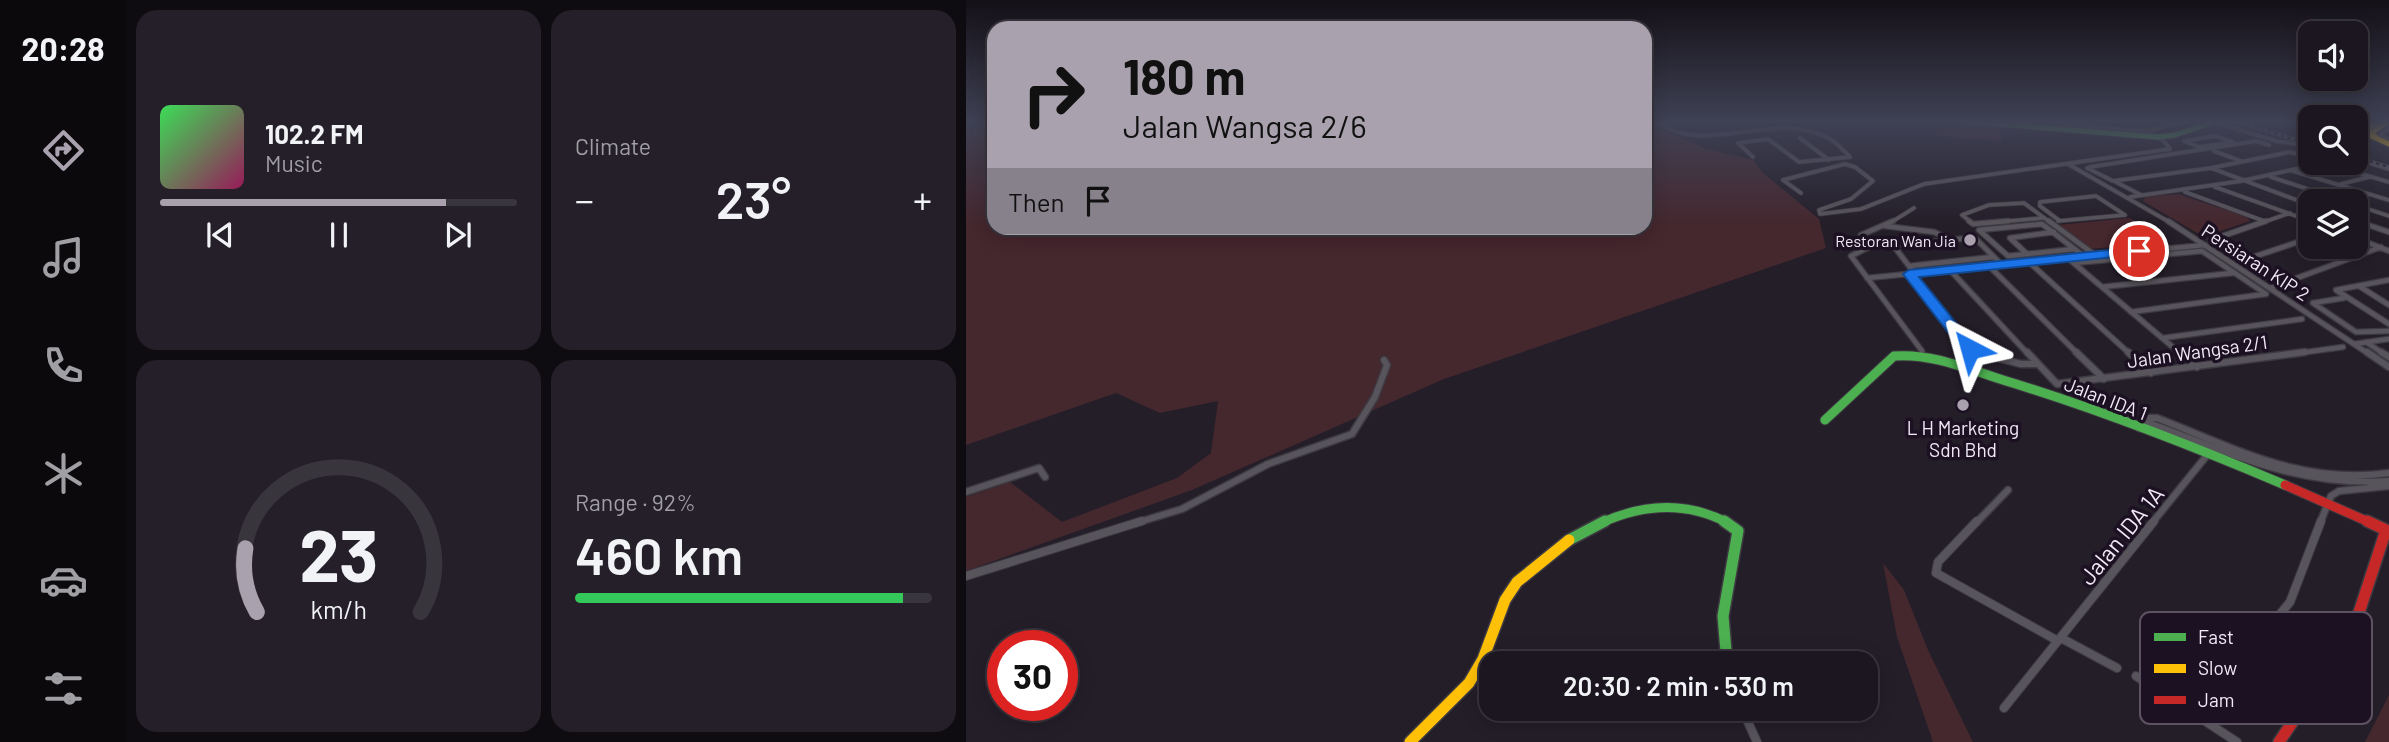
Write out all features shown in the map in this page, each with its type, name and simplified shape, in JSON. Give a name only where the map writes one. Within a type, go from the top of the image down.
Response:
[{"type":"street","points":[[1790,156],[1799,162],[1850,157],[1848,156]]},
{"type":"street","points":[[1823,156],[1829,160]]},
{"type":"street","points":[[1801,193],[1784,179],[1845,164],[1855,167],[1873,183],[1858,191],[1851,199],[1819,211],[1820,214],[1871,207],[1905,188],[1924,184],[2136,156]]},
{"type":"street","points":[[2141,195],[2087,168],[2172,156]]},
{"type":"street","points":[[2227,156],[2243,161]]},
{"type":"street","points":[[2113,181],[2211,168],[2271,156]]},
{"type":"street","points":[[2368,163],[2389,169]]},
{"type":"street","name":"Persiaran KIP 2","points":[[2068,164],[2130,197],[2389,367]]},
{"type":"street","points":[[2211,168],[2298,201]]},
{"type":"street","points":[[2130,197],[2213,186],[2298,170]]},
{"type":"street","points":[[2293,171],[2388,200]]},
{"type":"street","points":[[2365,175],[2389,182]]},
{"type":"street","points":[[2268,176],[2308,189]]},
{"type":"street","points":[[2338,185],[2372,177]]},
{"type":"street","points":[[2213,186],[2298,217]]},
{"type":"street","points":[[2182,190],[2265,221]]},
{"type":"street","points":[[2049,222],[2122,216],[2124,214],[2096,196],[2040,202],[2040,206],[2060,221]]},
{"type":"street","points":[[2043,218],[1972,224],[1962,215],[1989,205],[2022,203],[2049,222],[2096,256]]},
{"type":"street","points":[[1861,235],[1885,226],[1914,208]]},
{"type":"street","points":[[2368,209],[2389,216]]},
{"type":"street","points":[[2290,214],[2211,240],[2242,260],[2298,242]]},
{"type":"street","points":[[2074,249],[2006,255],[1979,230],[2041,223],[2085,257]]},
{"type":"street","points":[[2368,224],[2389,232]]},
{"type":"street","points":[[1885,226],[1911,233],[1934,229],[1949,239]]},
{"type":"street","points":[[2027,254],[2010,237],[2054,232]]},
{"type":"street","points":[[1922,351],[1851,256],[1879,242],[1893,245],[1974,238],[2002,265]]},
{"type":"street","points":[[2368,242],[2389,251]]},
{"type":"street","points":[[2182,246],[2204,244]]},
{"type":"street","points":[[2071,261],[2085,257],[2204,244]]},
{"type":"street","points":[[1893,245],[1912,274],[1974,353],[2021,364],[2036,364]]},
{"type":"street","points":[[2131,312],[2266,294],[2196,246]]},
{"type":"street","points":[[2270,288],[2381,247]]},
{"type":"street","points":[[1867,278],[1992,269],[2002,265],[2202,251]]},
{"type":"street","points":[[1909,266],[1994,257]]},
{"type":"street","points":[[2071,261],[2197,367]]},
{"type":"street","points":[[2029,263],[2151,373]]},
{"type":"street","points":[[1992,269],[2104,379]]},
{"type":"street","points":[[1950,270],[2036,364]]},
{"type":"street","points":[[2102,287],[2233,273]]},
{"type":"street","points":[[2389,280],[2336,290],[2389,324]]},
{"type":"street","points":[[2359,286],[2389,305]]},
{"type":"street","points":[[2346,298],[2313,303],[2356,332],[2389,331]]},
{"type":"street","points":[[2163,338],[2302,319]]},
{"type":"street","points":[[2354,344],[2389,339]]},
{"type":"street","points":[[2367,342],[2389,357]]},
{"type":"street","name":"Jalan Wangsa 2/1","points":[[2036,364],[2055,383],[2104,379],[2343,347]]},
{"type":"street","name":"Jalan IDA 1","points":[[1825,420],[1894,356],[1902,354],[2051,393],[2141,424],[2386,530],[2359,612]]},
{"type":"street","points":[[966,576],[1182,509],[1268,464],[1352,435],[1375,397],[1387,365],[1384,360]]},
{"type":"street","points":[[2141,424],[2157,418],[2282,467],[2323,476],[2389,473]]},
{"type":"street","points":[[2141,424],[2280,472],[2327,484],[2389,483]]},
{"type":"street","name":"Jalan IDA 1A","points":[[2004,708],[2208,454]]},
{"type":"street","points":[[966,492],[1039,468],[1045,477]]},
{"type":"street","points":[[2323,476],[2327,484]]},
{"type":"street","points":[[2283,612],[2290,603],[2332,496],[2339,491],[2389,483]]},
{"type":"street","points":[[2008,490],[1938,562],[1936,573],[2059,640],[2117,668]]},
{"type":"street","points":[[1485,651],[1498,611],[1511,589],[1550,554],[1616,517],[1661,505],[1700,509],[1738,531],[1723,616],[1726,651]]},
{"type":"street","points":[[1410,742],[1467,686],[1479,666]]},
{"type":"street","points":[[2136,676],[2140,679]]},
{"type":"street","points":[[1747,721],[1757,742]]},
{"type":"street","points":[[2209,724],[2237,742]]},
{"type":"street","name":"Jalan IDA 1","points":[[2279,742],[2291,724]]},
{"type":"shaded area","points":[[966,156],[987,156],[987,235],[1652,235],[1652,156],[1735,156],[1753,160],[1763,173],[1819,219],[1826,248],[1444,379],[1192,490],[966,571],[966,497],[1010,482],[1062,522],[1177,478],[1211,453],[1218,401],[1160,413],[1116,393],[966,445]]},
{"type":"shaded area","points":[[2178,194],[2247,217],[2250,221],[2212,234],[2197,233],[2143,201],[2146,197]]},
{"type":"shaded area","points":[[2130,218],[2166,242],[2090,249],[2057,225]]},
{"type":"shaded area","points":[[1883,563],[1904,590],[1928,650],[1973,742],[1933,742],[1897,637]]},
{"type":"shaded area","points":[[2389,695],[2389,742],[2365,742]]},
{"type":"railway","points":[[2368,161],[2389,167]]},
{"type":"traffic: fast","points":[[1825,420],[1894,356],[1917,356],[1954,364],[2101,412],[2285,485]]},
{"type":"traffic: fast","points":[[1569,540],[1629,512],[1671,506],[1712,515],[1733,526],[1738,531],[1723,616],[1726,651]]},
{"type":"traffic: slow","points":[[1410,742],[1469,683],[1483,659],[1505,600],[1517,582],[1569,540]]},
{"type":"traffic: jam","points":[[2285,485],[2386,530],[2359,612]]},
{"type":"traffic: jam","points":[[2279,742],[2291,724]]},
{"type":"place","name":"Restoran Wan Jia","points":[[1970,240]]},
{"type":"place","name":"L H Marketing Sdn Bhd","points":[[1963,405]]},
{"type":"route","points":[[1970,349],[1909,274],[2139,251]]}]
